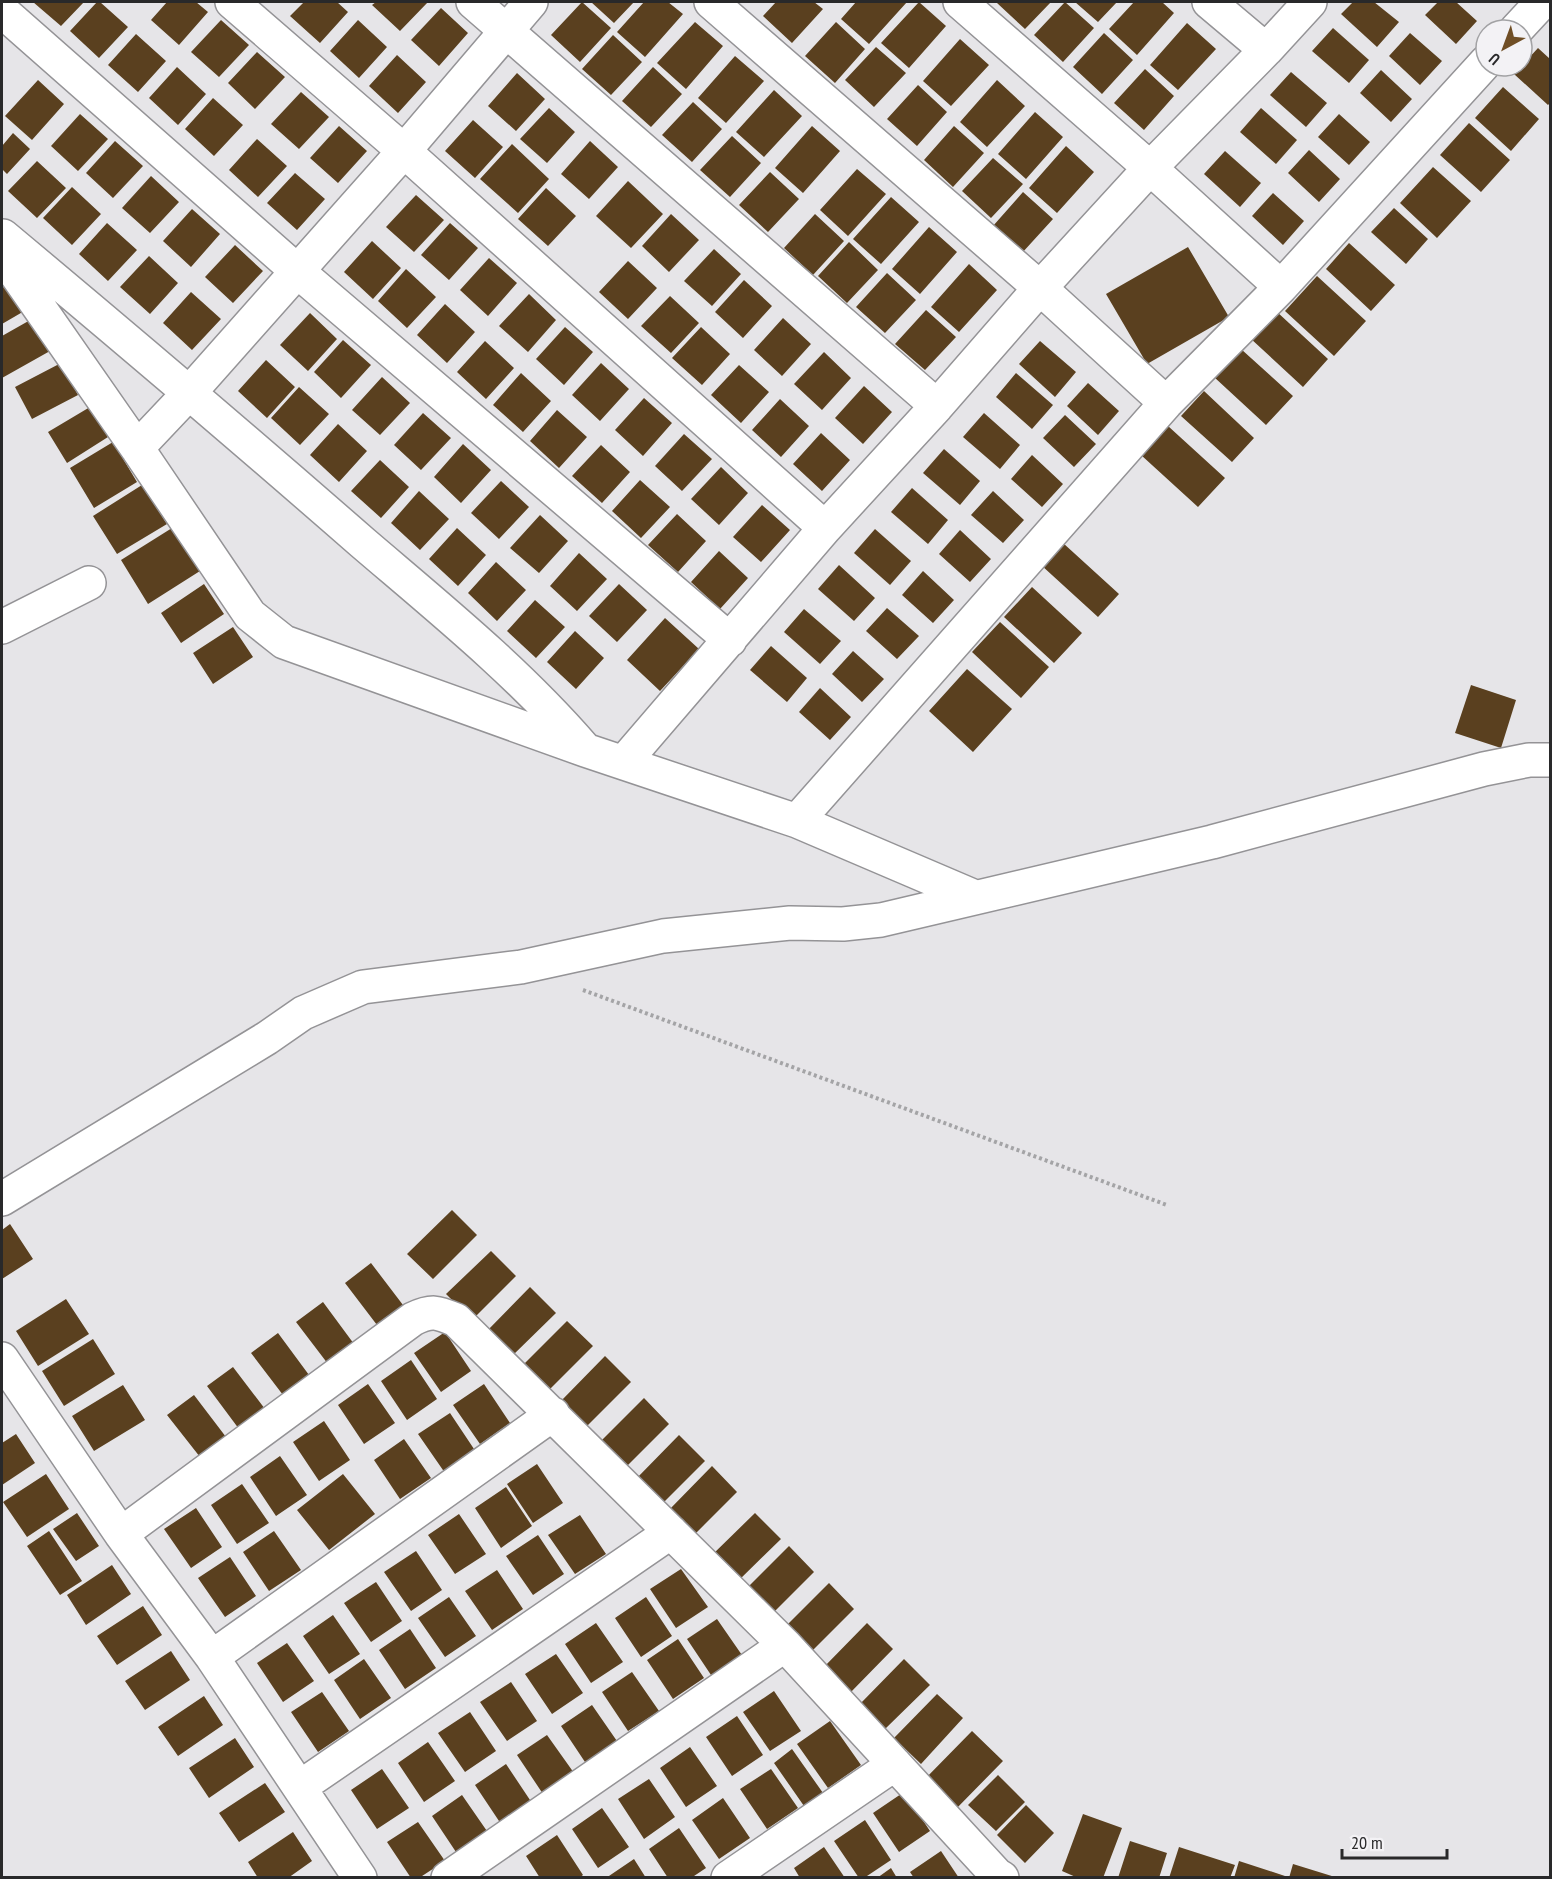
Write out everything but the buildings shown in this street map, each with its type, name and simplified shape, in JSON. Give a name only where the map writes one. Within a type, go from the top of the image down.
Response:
[{"type":"street","points":[[232,2],[404,151],[825,528]]},
{"type":"street","points":[[473,2],[937,406]]},
{"type":"street","points":[[137,448],[190,392],[404,151],[531,2]]},
{"type":"street","points":[[711,2],[1040,288],[1166,403]]},
{"type":"street","points":[[960,2],[1150,168],[1281,287]]},
{"type":"street","points":[[1209,2],[1266,50]]},
{"type":"street","points":[[624,762],[825,528],[937,406],[1040,288],[1150,168],[1310,2]]},
{"type":"street","points":[[1527,18],[1542,2]]},
{"type":"street","points":[[2,11],[296,270],[730,640]]},
{"type":"street","points":[[796,821],[1166,403],[1281,287],[1474,75]]},
{"type":"street","points":[[2,235],[190,392],[491,654],[552,711],[585,750]]},
{"type":"street","points":[[2,254],[250,615],[284,642],[585,750],[796,821],[975,897]]},
{"type":"street","points":[[2,627],[90,583]]},
{"type":"street","points":[[2,1199],[267,1038],[303,1013],[363,987],[521,967],[663,936],[790,923],[843,924],[881,920],[1212,842],[1484,769],[1529,760],[1551,760]]},
{"type":"street","points":[[121,1534],[413,1319],[428,1312],[442,1314],[456,1320],[785,1645],[997,1877]]},
{"type":"street","points":[[2,1359],[121,1534],[212,1657],[360,1878]]},
{"type":"street","points":[[212,1657],[553,1414]]},
{"type":"street","points":[[300,1787],[671,1532]]},
{"type":"street","points":[[448,1878],[785,1645]]},
{"type":"street","points":[[728,1878],[895,1764]]},
{"type":"path","points":[[577,987],[1167,1205]]}]
